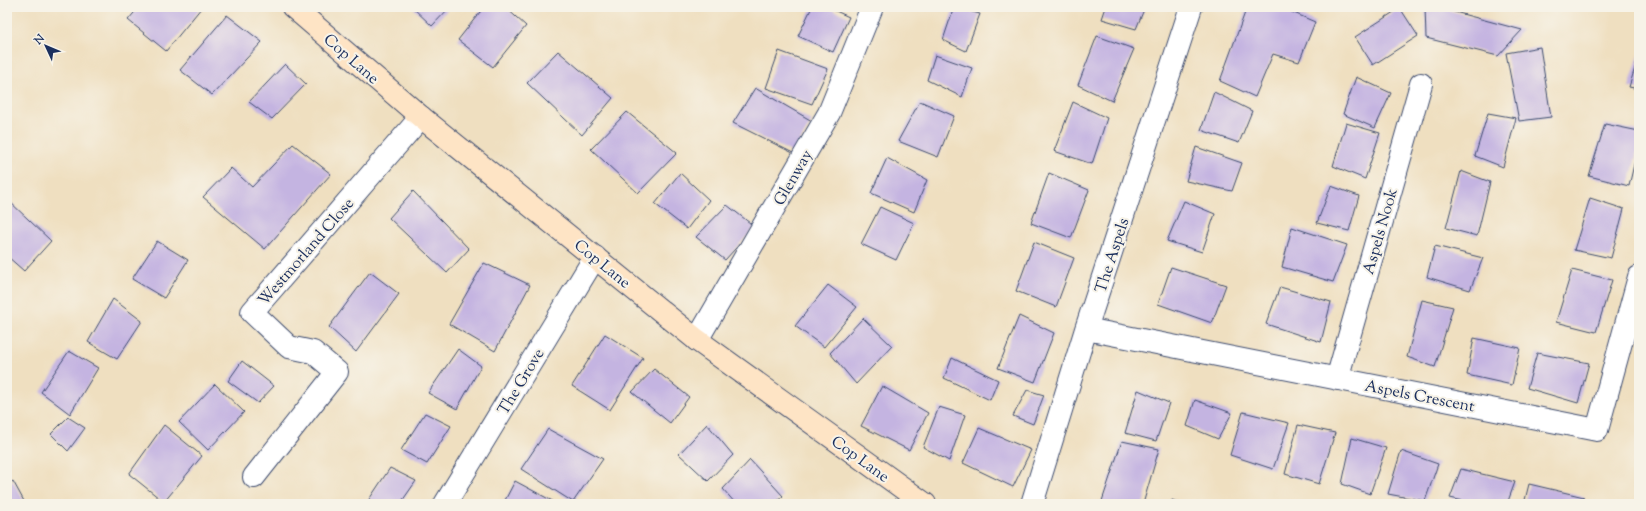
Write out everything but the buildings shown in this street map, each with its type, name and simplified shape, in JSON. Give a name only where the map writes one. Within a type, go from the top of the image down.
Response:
[{"type":"street","name":"Cop Lane","points":[[293,7],[421,117],[698,340],[925,504]]},
{"type":"street","name":"Glenway","points":[[698,340],[829,113],[872,7]]},
{"type":"street","name":"The Aspels","points":[[1032,504],[1086,329],[1191,7]]},
{"type":"street","name":"Aspels Nook","points":[[1337,378],[1421,84]]},
{"type":"street","name":"Westmorland Close","points":[[254,477],[337,372],[313,352],[289,347],[252,312],[421,117]]},
{"type":"street","name":"The Grove","points":[[445,504],[595,257]]},
{"type":"street","name":"Aspels Crescent","points":[[1086,329],[1597,430],[1639,277]]}]
